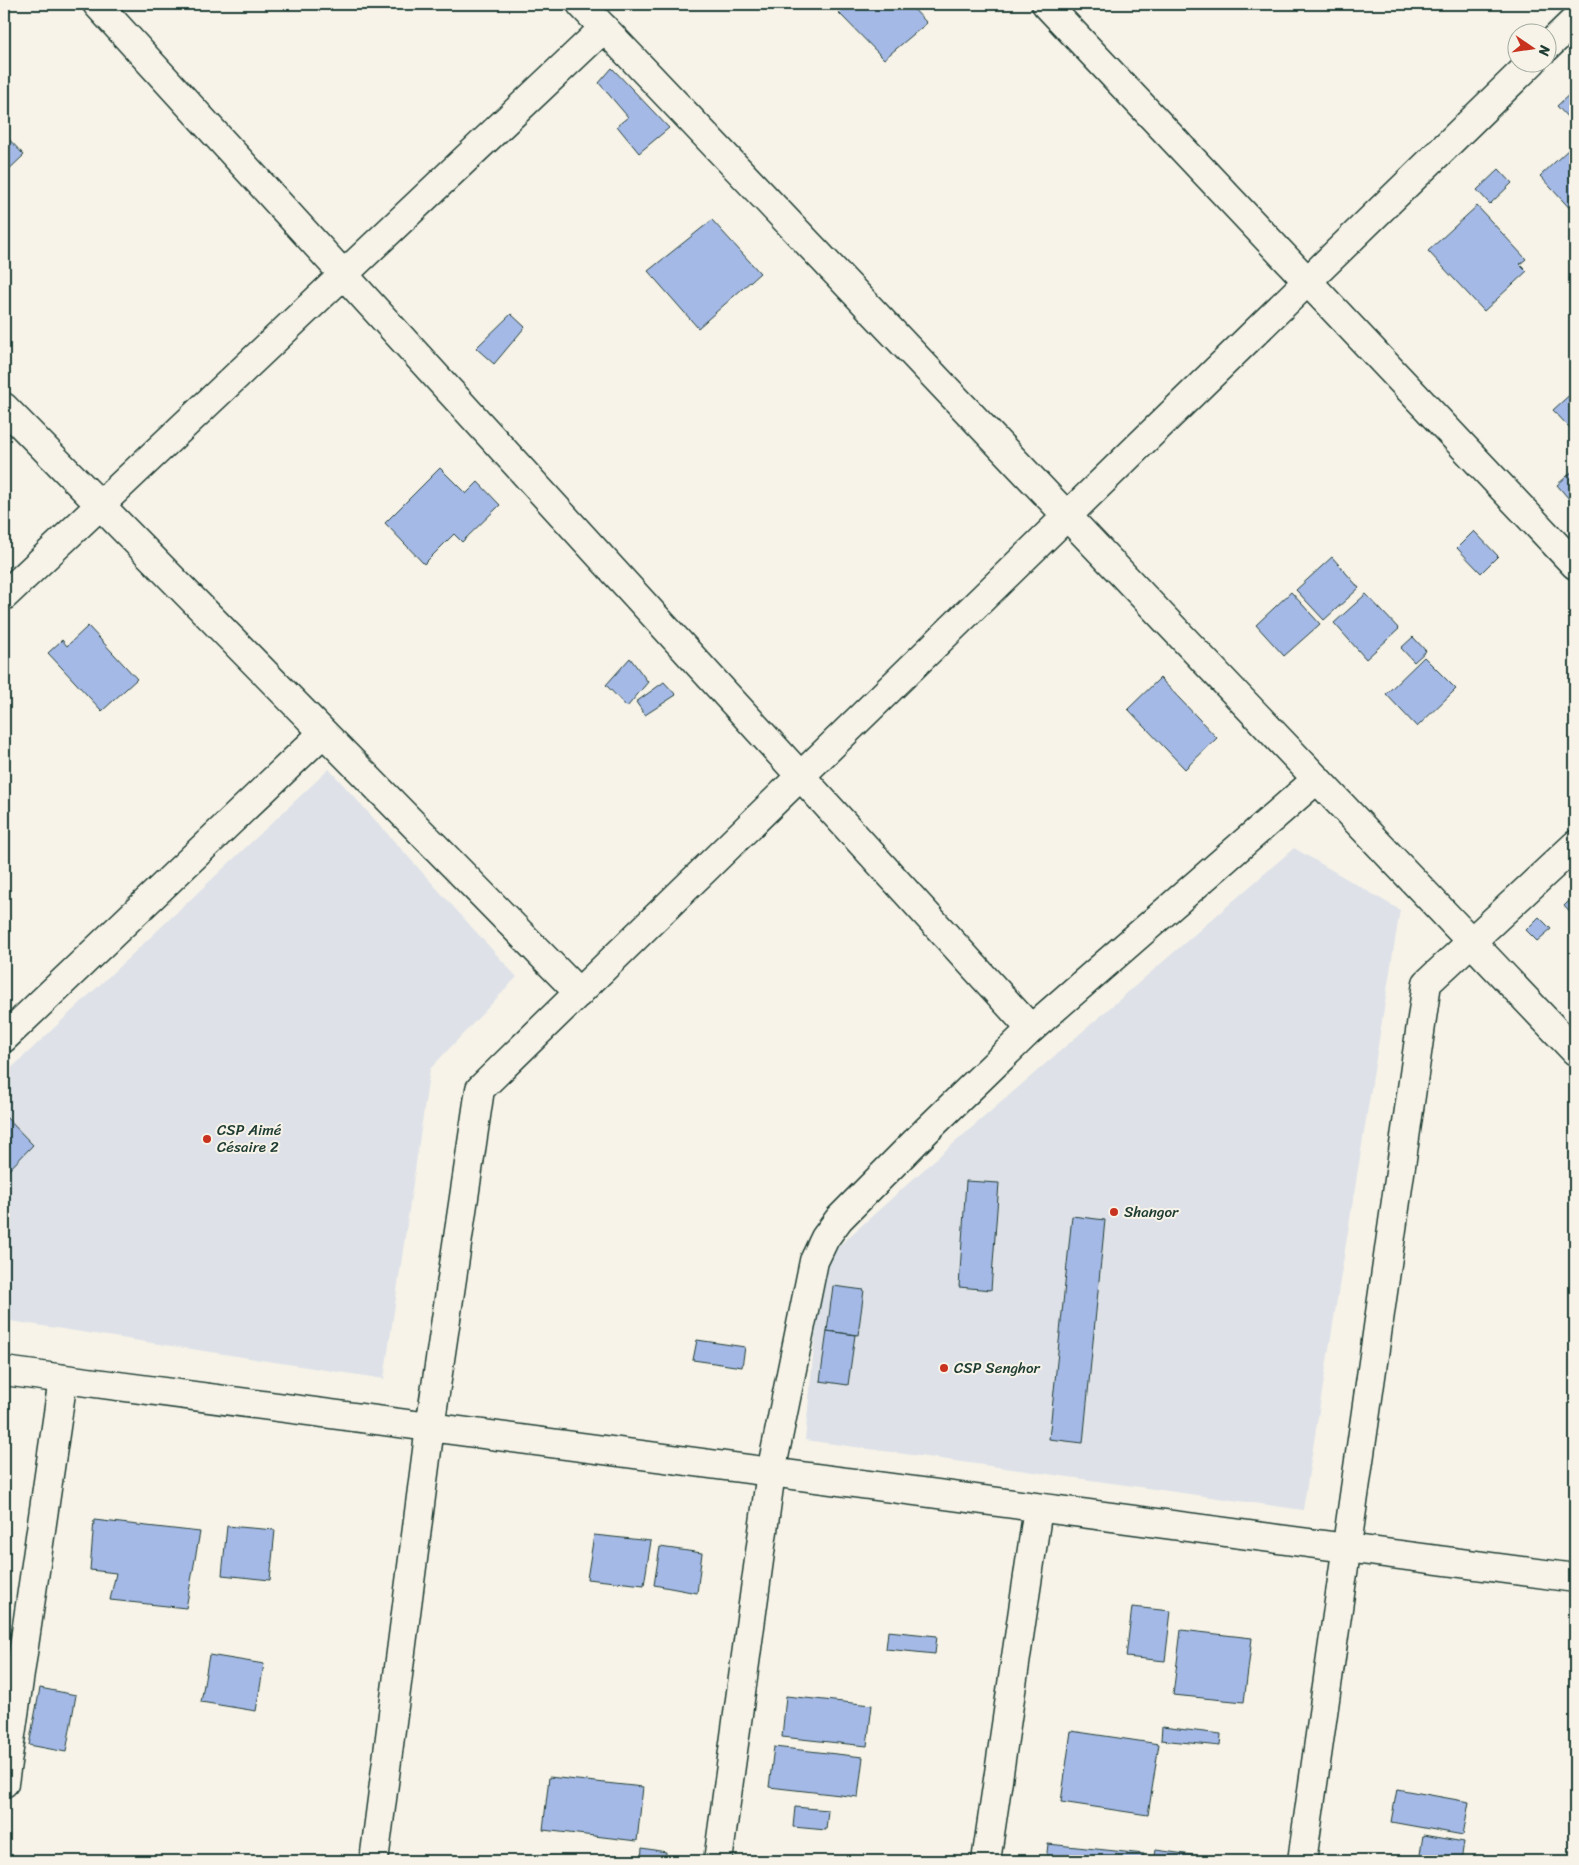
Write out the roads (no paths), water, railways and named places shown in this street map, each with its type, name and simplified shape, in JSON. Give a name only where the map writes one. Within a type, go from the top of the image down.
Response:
[{"type":"street","points":[[97,4],[1031,1029]]},
{"type":"street","points":[[581,4],[1575,1051]]},
{"type":"street","points":[[1046,4],[1575,565]]},
{"type":"street","points":[[1556,38],[1575,20]]},
{"type":"street","points":[[4,596],[604,28]]},
{"type":"street","points":[[374,1861],[430,1427],[480,1089],[1522,72]]},
{"type":"street","points":[[4,407],[579,993]]},
{"type":"street","points":[[4,1038],[323,733]]},
{"type":"street","points":[[718,1861],[770,1472],[814,1261],[825,1238],[839,1220],[913,1144],[1031,1029],[1317,779]]},
{"type":"street","points":[[1302,1861],[1427,983],[1575,845]]},
{"type":"street","points":[[4,1371],[1575,1578]]},
{"type":"street","points":[[4,1783],[64,1379]]},
{"type":"street","points":[[986,1861],[1038,1508]]},
{"type":"place","name":"CSP Aimé Césaire 2","points":[[207,1139]]},
{"type":"place","name":"Shangor","points":[[1114,1212]]},
{"type":"place","name":"CSP Senghor","points":[[944,1368]]}]
